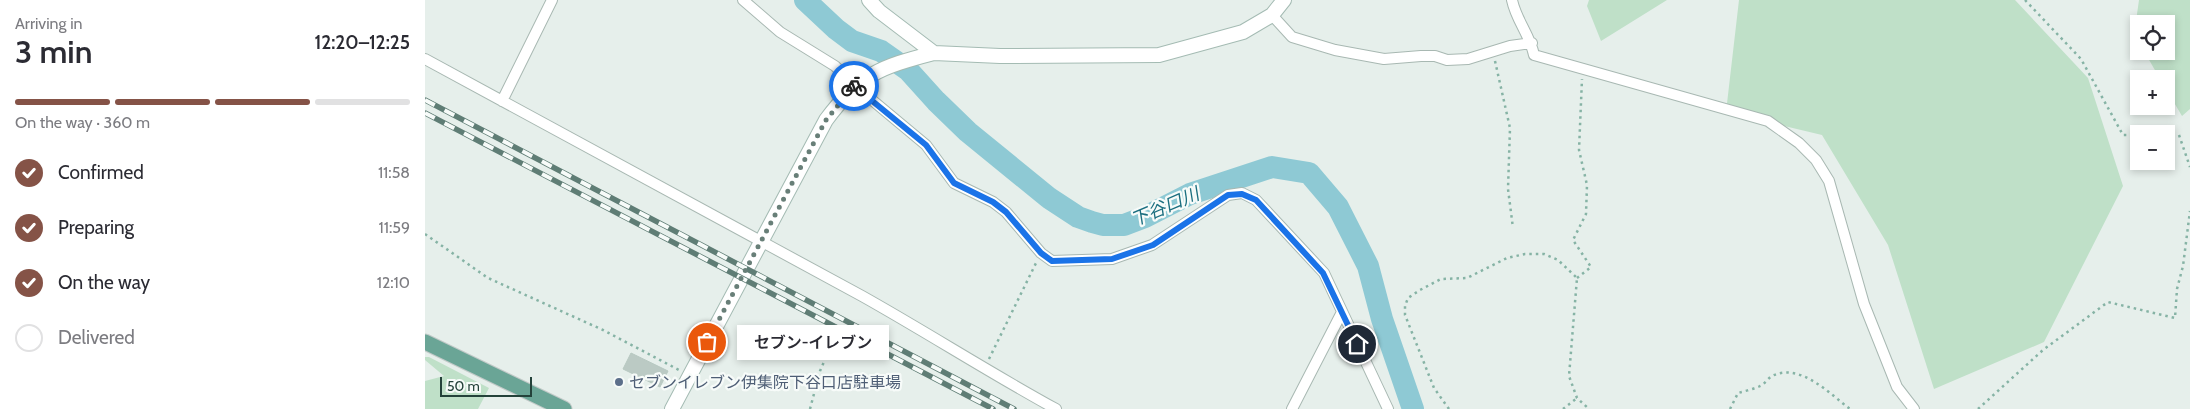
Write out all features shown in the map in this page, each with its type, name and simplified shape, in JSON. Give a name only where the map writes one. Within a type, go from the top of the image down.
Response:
[{"type":"main road","points":[[425,342],[564,409]]},
{"type":"street","points":[[502,100],[552,0]]},
{"type":"street","points":[[743,0],[780,32],[835,66],[854,85],[926,145],[954,183],[993,202],[1006,212],[1041,253],[1052,261],[1112,259],[1153,245],[1228,195],[1242,194],[1256,200],[1323,273],[1388,409]]},
{"type":"street","points":[[869,0],[879,11],[934,53]]},
{"type":"street","points":[[672,409],[826,120],[854,85],[894,64],[934,53],[1000,56],[1159,54],[1243,32],[1272,15],[1284,0]]},
{"type":"street","points":[[1512,0],[1519,20],[1532,43],[1534,55],[1769,121],[1799,143],[1816,160],[1829,181],[1864,304],[1897,387],[1914,409]]},
{"type":"street","points":[[1272,15],[1291,37],[1335,50],[1384,58],[1435,56],[1447,60],[1468,59],[1510,46],[1532,43]]},
{"type":"street","points":[[425,59],[933,336],[984,369],[1056,409]]},
{"type":"street","points":[[1292,409],[1342,312]]},
{"type":"path","points":[[2025,0],[2081,59],[2123,134],[2130,134]]},
{"type":"path","points":[[1493,52],[1510,128],[1508,189],[1513,228]]},
{"type":"path","points":[[1583,69],[1579,150],[1587,184],[1586,214],[1573,240],[1591,267],[1577,278],[1569,376],[1577,398],[1589,409]]},
{"type":"path","points":[[2175,135],[2179,135],[2190,167]]},
{"type":"path","points":[[1978,409],[2043,350],[2108,302],[2175,318],[2177,289],[2183,266],[2190,211]]},
{"type":"path","points":[[425,234],[488,278],[603,330],[689,376]]},
{"type":"path","points":[[984,369],[1041,253]]},
{"type":"path","points":[[1449,409],[1434,388],[1405,315],[1405,306],[1409,298],[1441,278],[1467,278],[1507,258],[1525,254],[1544,254],[1558,260],[1577,278]]},
{"type":"path","points":[[810,409],[820,371],[830,348]]},
{"type":"path","points":[[1731,409],[1738,393],[1761,386],[1771,376],[1795,373],[1809,379],[1850,409]]},
{"type":"path","points":[[1563,409],[1577,398]]},
{"type":"green space","points":[[1589,0],[1667,0],[1601,41],[1587,6]]},
{"type":"green space","points":[[1739,0],[2015,0],[2088,78],[2123,186],[2044,342],[1934,389],[1888,245],[1822,135],[1726,112]]},
{"type":"green space","points":[[2139,0],[2190,0],[2190,109],[2182,116],[2175,104],[2175,70],[2155,70],[2149,60],[2175,60],[2175,15],[2137,15]]},
{"type":"green space","points":[[425,357],[429,357],[489,388],[478,409],[425,409],[425,381],[444,376],[425,360]]},
{"type":"building","points":[[631,353],[668,371],[660,387],[623,369]]},
{"type":"waterway","name":"下谷口川","points":[[805,0],[852,41],[881,51],[908,70],[968,132],[1049,198],[1078,217],[1092,222],[1103,225],[1124,225],[1145,217],[1190,194],[1272,167],[1309,173],[1338,207],[1368,266],[1382,319],[1413,409]]},
{"type":"railway","points":[[425,100],[1014,409]]},
{"type":"railway","points":[[425,113],[993,409]]},
{"type":"way so far","points":[[707,342],[826,120],[838,103],[854,86]]},
{"type":"place","name":"セブン-イレブン","points":[[707,342]]},
{"type":"place","name":"セブンイレブン伊集院下谷口店駐車場","points":[[619,382]]},
{"type":"route","points":[[854,86],[926,145],[954,183],[993,202],[1006,212],[1041,253],[1052,261],[1112,259],[1127,255],[1153,245],[1228,195],[1242,194],[1256,200],[1323,273],[1357,344]]}]
